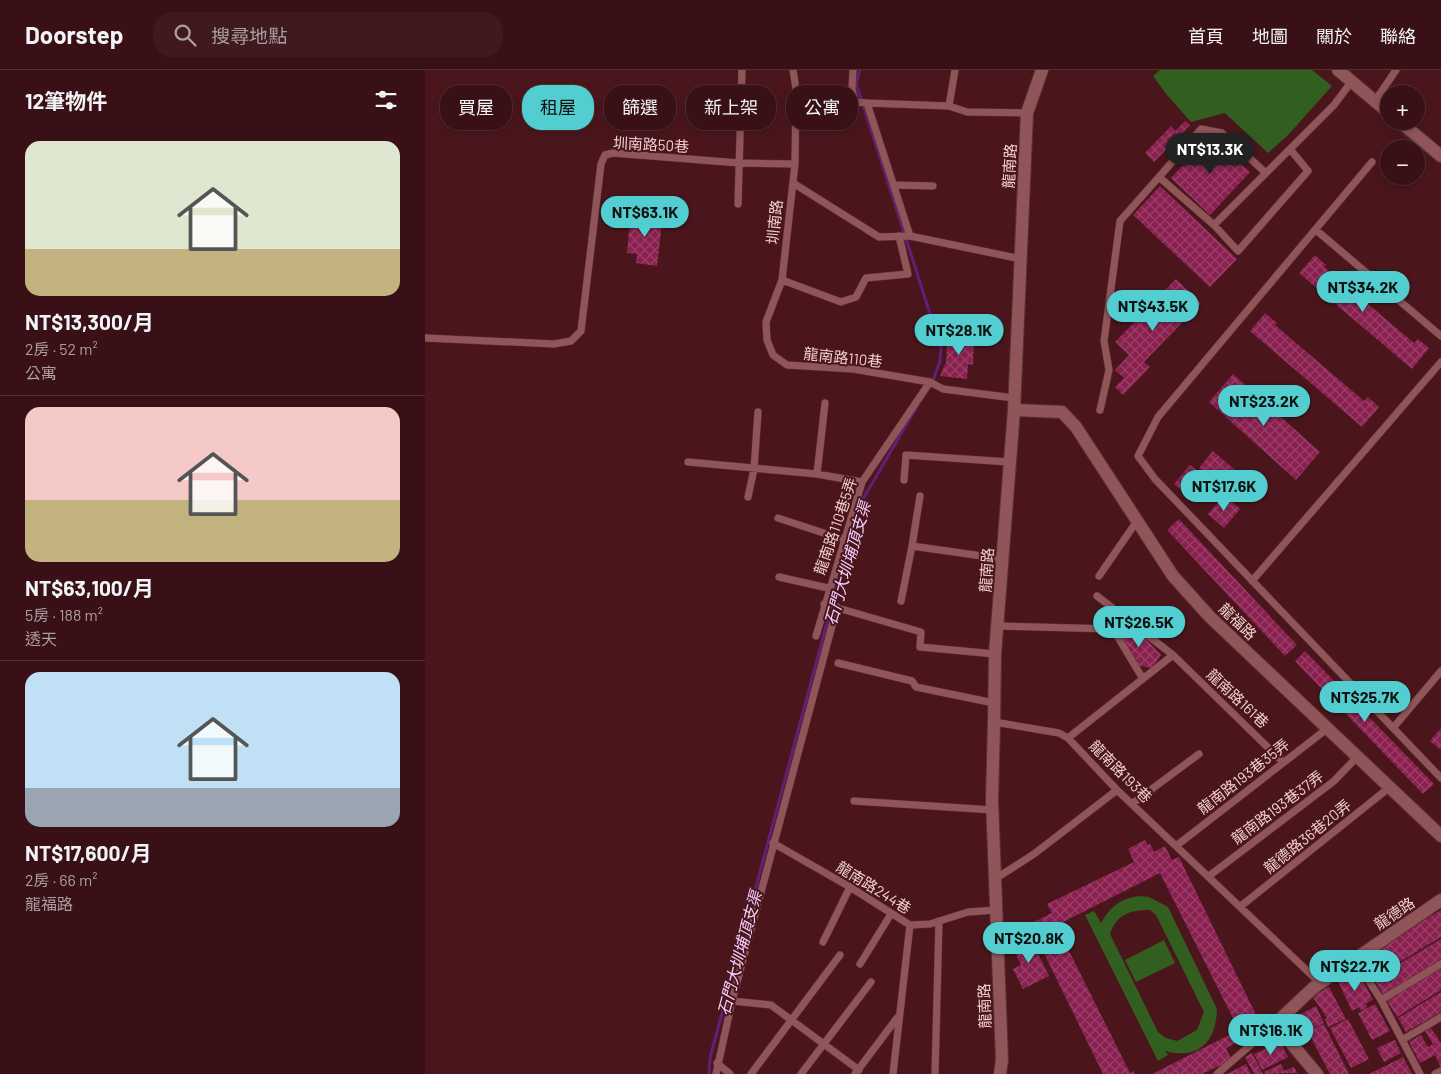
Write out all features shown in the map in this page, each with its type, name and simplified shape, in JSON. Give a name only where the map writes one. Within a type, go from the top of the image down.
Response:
[{"type":"street","name":"龍南路","points":[[1000,1074],[1002,1060],[993,810],[995,654],[1014,404],[1027,112],[1042,70]]},
{"type":"street","points":[[1338,70],[1380,105]]},
{"type":"street","points":[[1410,130],[1441,156]]},
{"type":"street","name":"龍福路","points":[[1014,404],[1062,412],[1076,427],[1173,576],[1210,617],[1441,836]]},
{"type":"street","name":"龍德路","points":[[1275,1024],[1320,983],[1441,900]]},
{"type":"street","points":[[1275,1024],[1317,1074]]},
{"type":"lane","points":[[738,204],[742,70]]},
{"type":"lane","name":"圳南路","points":[[793,70],[795,85]]},
{"type":"lane","points":[[852,85],[853,70]]},
{"type":"lane","points":[[949,106],[955,70]]},
{"type":"lane","points":[[1375,101],[1396,70]]},
{"type":"lane","points":[[1214,225],[1334,105],[1352,82]]},
{"type":"lane","points":[[858,102],[949,106],[967,112],[1027,112]]},
{"type":"lane","points":[[867,103],[910,236]]},
{"type":"lane","points":[[1100,410],[1109,370],[1104,341],[1120,221],[1201,129],[1222,133],[1266,173]]},
{"type":"lane","name":"圳南路","points":[[787,366],[773,355],[767,340],[765,322],[782,280],[795,164],[795,130]]},
{"type":"lane","points":[[1159,177],[1214,225],[1238,251],[1308,170],[1290,149]]},
{"type":"lane","name":"圳南路50巷","points":[[425,338],[554,344],[571,341],[581,331],[601,164],[605,155],[613,153],[739,163],[795,164]]},
{"type":"lane","points":[[1372,162],[1158,417],[1139,456],[1155,479],[1441,778]]},
{"type":"lane","points":[[793,183],[879,237],[910,236],[1021,259]]},
{"type":"lane","points":[[894,184],[933,186]]},
{"type":"lane","points":[[1316,230],[1441,336]]},
{"type":"lane","points":[[782,280],[841,302],[856,297],[866,278],[908,274],[899,236]]},
{"type":"lane","points":[[1252,581],[1441,362]]},
{"type":"lane","name":"龍南路110巷","points":[[787,366],[853,369],[930,382],[943,389],[1014,404]]},
{"type":"lane","name":"龍南路110巷5弄","points":[[816,636],[828,588],[845,540],[862,482],[930,382]]},
{"type":"lane","points":[[817,474],[825,403]]},
{"type":"lane","points":[[748,497],[754,469],[758,412]]},
{"type":"lane","points":[[904,480],[906,455],[1009,462]]},
{"type":"lane","points":[[688,462],[817,474],[862,482]]},
{"type":"lane","points":[[901,601],[920,496]]},
{"type":"lane","points":[[777,518],[845,540]]},
{"type":"lane","points":[[1099,576],[1137,521]]},
{"type":"lane","points":[[912,546],[1003,559]]},
{"type":"lane","points":[[779,577],[828,588]]},
{"type":"lane","name":"龍南路161巷","points":[[1097,596],[1173,655],[1283,762]]},
{"type":"lane","points":[[824,604],[921,632],[920,647],[995,654]]},
{"type":"lane","points":[[716,1074],[732,1001],[837,607]]},
{"type":"lane","points":[[998,626],[1113,629],[1125,618]]},
{"type":"lane","points":[[1113,629],[1143,679]]},
{"type":"lane","points":[[1068,738],[1173,655]]},
{"type":"lane","points":[[838,663],[912,681],[916,687],[994,703]]},
{"type":"lane","points":[[1393,728],[1441,671]]},
{"type":"lane","name":"龍南路193巷","points":[[994,722],[1059,733],[1068,738],[1117,790],[1133,803],[1320,983]]},
{"type":"lane","name":"龍南路193巷35弄","points":[[1176,846],[1328,728]]},
{"type":"lane","points":[[1133,803],[1199,754]]},
{"type":"lane","name":"龍南路193巷37弄","points":[[1209,876],[1334,781],[1358,756]]},
{"type":"lane","name":"龍德路36巷20弄","points":[[1241,906],[1390,787]]},
{"type":"lane","points":[[995,879],[1034,854],[1117,790]]},
{"type":"lane","points":[[854,801],[993,810]]},
{"type":"lane","name":"龍南路244巷","points":[[773,843],[850,887],[909,925],[939,921],[968,912],[996,910]]},
{"type":"lane","points":[[823,942],[850,887]]},
{"type":"lane","points":[[860,964],[891,914]]},
{"type":"lane","points":[[935,1074],[939,921]]},
{"type":"lane","points":[[732,1001],[771,1005],[825,1044],[857,1072],[902,1010],[900,1002],[909,925]]},
{"type":"lane","points":[[751,1074],[840,955]]},
{"type":"lane","points":[[1355,959],[1381,1000],[1420,1074]]},
{"type":"lane","points":[[1381,1000],[1441,964]]},
{"type":"lane","points":[[801,1074],[871,982]]},
{"type":"lane","points":[[893,1074],[898,1017]]},
{"type":"lane","points":[[1402,1040],[1441,1017]]},
{"type":"lane","points":[[1217,1074],[1275,1024]]},
{"type":"lane","points":[[717,1063],[730,1074]]},
{"type":"lane","points":[[1435,1074],[1441,1071]]},
{"type":"green space","points":[[1160,70],[1312,70],[1332,86],[1289,134],[1268,153],[1225,113],[1191,122],[1153,76]]},
{"type":"green space","points":[[1138,896],[1149,897],[1168,907],[1217,1009],[1216,1021],[1209,1039],[1196,1050],[1187,1053],[1165,1051],[1168,1055],[1158,1061],[1085,915],[1094,911],[1101,923],[1108,912],[1116,905]],"holes":[[[1150,910],[1156,915],[1204,1012],[1197,1030],[1177,1041],[1166,1038],[1158,1032],[1110,934],[1116,922],[1125,914]]]},
{"type":"green space","points":[[1164,940],[1175,963],[1136,982],[1125,960]]},
{"type":"building","points":[[1185,121],[1190,125],[1154,162],[1145,153],[1171,126],[1175,131]]},
{"type":"building","points":[[1210,135],[1250,172],[1210,215],[1171,178]]},
{"type":"building","points":[[1160,186],[1237,259],[1210,287],[1133,215]]},
{"type":"building","points":[[640,211],[663,214],[657,266],[636,263],[637,254],[627,253],[630,218],[639,219]]},
{"type":"building","points":[[1315,255],[1326,265],[1324,267],[1414,343],[1418,339],[1429,348],[1412,369],[1299,273]]},
{"type":"building","points":[[1176,279],[1201,303],[1144,362],[1150,367],[1123,395],[1115,387],[1124,378],[1115,370],[1129,355],[1115,342]]},
{"type":"building","points":[[1265,313],[1277,323],[1275,325],[1364,401],[1368,397],[1379,407],[1362,427],[1250,331]]},
{"type":"building","points":[[948,333],[974,335],[973,365],[968,364],[967,379],[940,376],[946,362]]},
{"type":"building","points":[[1233,374],[1320,452],[1296,480],[1209,402]]},
{"type":"building","points":[[1213,451],[1249,482],[1235,499],[1199,468]]},
{"type":"building","points":[[1190,465],[1206,478],[1190,497],[1174,484]]},
{"type":"building","points":[[1224,495],[1240,509],[1224,528],[1208,514]]},
{"type":"building","points":[[1179,519],[1297,645],[1285,656],[1167,530]]},
{"type":"building","points":[[1124,628],[1132,631],[1136,636],[1140,633],[1161,655],[1152,668],[1140,666],[1123,649],[1117,633]]},
{"type":"building","points":[[1305,651],[1434,784],[1423,794],[1295,661]]},
{"type":"building","points":[[1441,728],[1441,750],[1430,741]]},
{"type":"building","points":[[1145,840],[1148,845],[1150,844],[1154,852],[1165,846],[1172,860],[1179,857],[1260,1023],[1247,1029],[1250,1036],[1226,1048],[1232,1060],[1202,1074],[1152,1074],[1239,1030],[1160,873],[1061,923],[1065,931],[1060,933],[1130,1073],[1134,1071],[1135,1074],[1103,1074],[1040,945],[1036,947],[1030,935],[1020,940],[1016,931],[1052,913],[1047,904],[1134,862],[1128,849]]},
{"type":"building","points":[[1441,910],[1441,937],[1373,978],[1362,958]]},
{"type":"building","points":[[1030,937],[1049,976],[1023,989],[1013,969],[1021,965],[1012,946]]},
{"type":"building","points":[[1441,939],[1441,960],[1383,995],[1374,979]]},
{"type":"building","points":[[1441,968],[1441,990],[1397,1017],[1387,1001]]},
{"type":"building","points":[[1349,972],[1355,982],[1362,979],[1373,1000],[1366,1003],[1367,1007],[1361,1011],[1359,1007],[1352,1011],[1337,979]]},
{"type":"building","points":[[1329,987],[1346,1019],[1328,1027],[1325,1019],[1327,1018],[1312,996]]},
{"type":"building","points":[[1441,992],[1441,1012],[1406,1032],[1398,1018]]},
{"type":"building","points":[[1375,1004],[1390,1031],[1372,1040],[1358,1013]]},
{"type":"building","points":[[1316,1006],[1324,1023],[1297,1037],[1290,1020]]},
{"type":"building","points":[[1348,1019],[1369,1059],[1351,1068],[1330,1028]]},
{"type":"building","points":[[1324,1024],[1349,1074],[1330,1074],[1308,1032]]},
{"type":"building","points":[[1431,1028],[1441,1043],[1441,1068],[1435,1055],[1420,1063],[1409,1042],[1421,1035],[1428,1047],[1433,1044],[1425,1031]]},
{"type":"building","points":[[1395,1040],[1401,1053],[1384,1062],[1377,1048]]},
{"type":"building","points":[[1280,1042],[1288,1057],[1262,1070],[1254,1054]]},
{"type":"building","points":[[1252,1053],[1263,1074],[1254,1074],[1245,1057]]},
{"type":"building","points":[[1403,1057],[1412,1074],[1369,1074]]},
{"type":"building","points":[[1246,1064],[1251,1074],[1227,1074]]},
{"type":"building","points":[[1281,1064],[1284,1071],[1294,1067],[1297,1073],[1265,1074],[1264,1072]]},
{"type":"waterway","name":"石門大圳埔頂支渠","points":[[860,70],[856,83],[941,348],[940,361],[932,383]]},
{"type":"waterway","name":"石門大圳埔頂支渠","points":[[709,1074],[710,1058],[835,593],[863,499],[918,405]]}]
